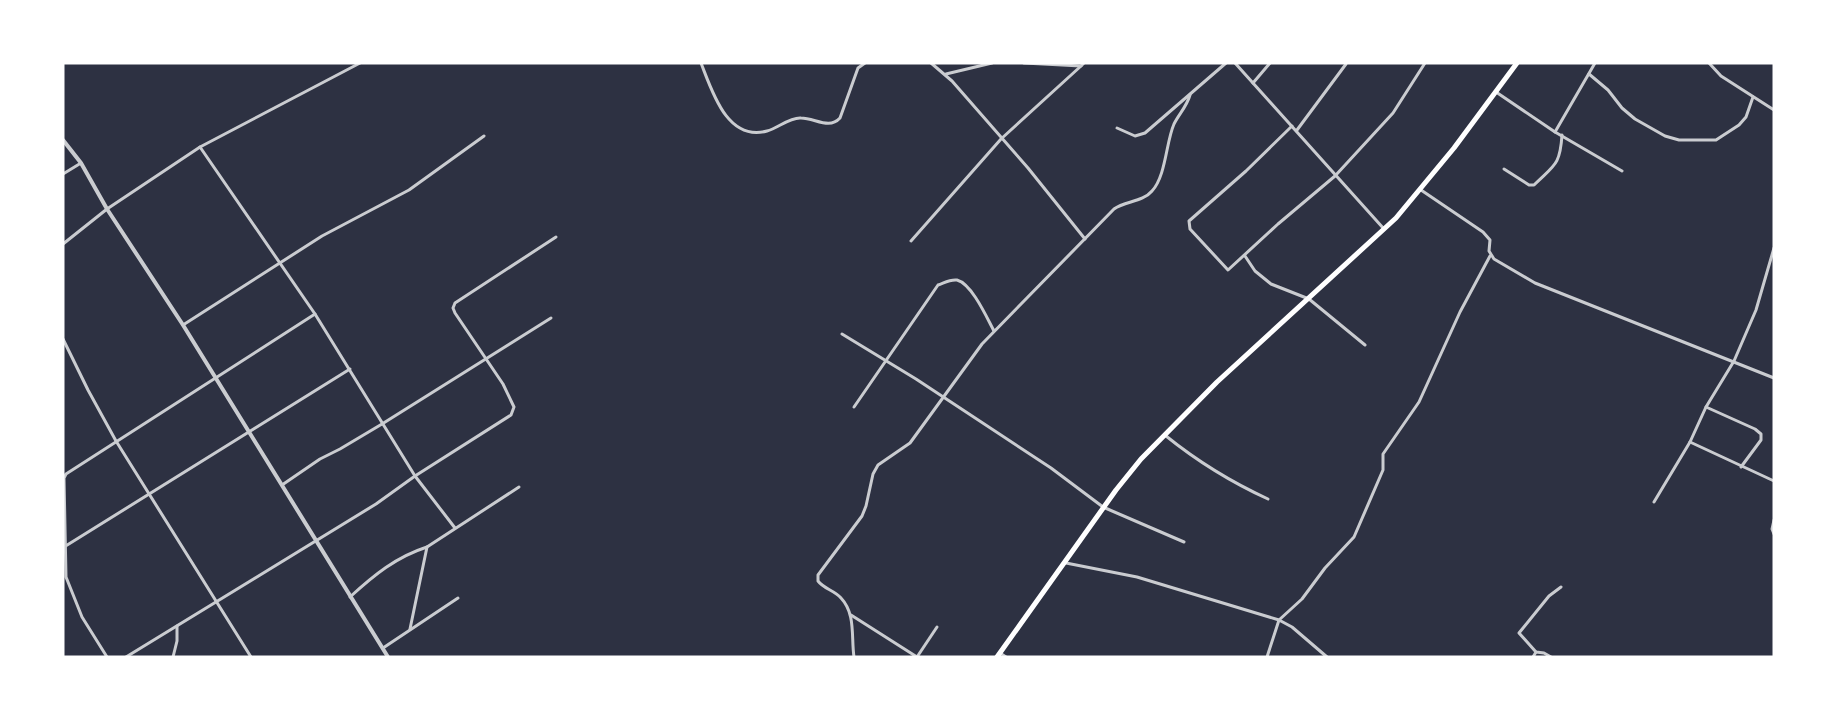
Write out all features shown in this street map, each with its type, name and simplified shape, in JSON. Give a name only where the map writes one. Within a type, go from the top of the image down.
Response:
[{"type":"highway","points":[[998,655],[1103,507],[1141,459],[1217,382],[1384,229],[1421,189],[1496,92],[1515,63]]},
{"type":"street","points":[[63,244],[107,209],[200,147],[360,63]]},
{"type":"street","points":[[701,63],[718,107],[735,125],[750,132],[759,133],[800,117],[831,124],[836,123],[840,118],[858,68],[865,63]]},
{"type":"street","points":[[931,63],[946,74],[1028,168],[1085,239]]},
{"type":"street","points":[[946,74],[992,63]]},
{"type":"street","points":[[1024,63],[1083,65]]},
{"type":"street","points":[[1117,128],[1136,136],[1145,133],[1226,63]]},
{"type":"street","points":[[1235,63],[1384,229]]},
{"type":"street","points":[[1253,83],[1270,63]]},
{"type":"street","points":[[1292,126],[1246,171],[1189,221],[1190,229],[1228,270],[1335,176],[1393,113],[1425,63]]},
{"type":"street","points":[[1555,132],[1595,63]]},
{"type":"street","points":[[1709,63],[1720,76],[1774,110]]},
{"type":"street","points":[[1297,130],[1346,64]]},
{"type":"street","points":[[910,241],[1001,139],[1083,65]]},
{"type":"street","points":[[1589,74],[1608,90],[1622,108],[1635,119],[1665,136],[1679,140],[1716,140],[1739,125],[1746,117],[1753,97]]},
{"type":"street","points":[[1496,92],[1555,132],[1622,171]]},
{"type":"street","points":[[854,657],[851,615],[841,598],[832,590],[821,586],[818,575],[862,516],[873,474],[878,465],[910,443],[969,361],[994,331],[1114,209],[1152,191],[1165,161],[1170,133],[1190,95]]},
{"type":"street","points":[[1504,169],[1529,185],[1534,185],[1559,160],[1562,135]]},
{"type":"street","points":[[183,325],[322,236],[409,190],[484,136]]},
{"type":"street","points":[[63,140],[81,163],[107,209],[217,379],[388,657]]},
{"type":"street","points":[[200,147],[315,314],[415,476],[455,528]]},
{"type":"street","points":[[63,174],[81,163]]},
{"type":"street","points":[[1268,657],[1279,620],[1302,599],[1325,568],[1354,537],[1383,470],[1383,454],[1419,402],[1460,312],[1490,256],[1490,240],[1484,232],[1421,189]]},
{"type":"street","points":[[126,657],[316,541],[512,415],[514,407],[503,384],[453,308],[455,303],[556,237]]},
{"type":"street","points":[[1654,502],[1734,361],[1756,310],[1774,248]]},
{"type":"street","points":[[1245,256],[1255,271],[1271,284],[1308,299],[1365,345]]},
{"type":"street","points":[[1490,256],[1535,283],[1774,378]]},
{"type":"street","points":[[854,406],[938,285],[953,280],[959,281],[980,304],[994,331]]},
{"type":"street","points":[[107,657],[75,602],[66,577],[64,478],[70,470],[217,379],[315,314]]},
{"type":"street","points":[[282,485],[320,459],[382,424],[551,318]]},
{"type":"street","points":[[842,334],[1051,468],[1103,507],[1184,542]]},
{"type":"street","points":[[63,339],[116,441],[251,657]]},
{"type":"street","points":[[64,547],[350,369]]},
{"type":"street","points":[[1706,407],[1755,429],[1761,434],[1761,440],[1741,467]]},
{"type":"street","points":[[1164,435],[1238,485],[1268,500]]},
{"type":"street","points":[[1690,442],[1774,481]]},
{"type":"street","points":[[350,597],[387,566],[407,554],[427,547],[519,487]]},
{"type":"street","points":[[1774,520],[1772,529],[1774,534]]},
{"type":"street","points":[[410,630],[427,547]]},
{"type":"street","points":[[1064,563],[1137,577],[1279,620],[1292,627],[1327,657]]},
{"type":"street","points":[[1551,657],[1536,652],[1520,636],[1519,631],[1549,596],[1560,587]]},
{"type":"street","points":[[383,648],[458,598]]},
{"type":"street","points":[[851,615],[917,657],[937,627]]},
{"type":"street","points":[[173,657],[177,641],[177,626]]},
{"type":"street","points":[[1533,657],[1536,652]]},
{"type":"street","points":[[243,657],[249,653]]},
{"type":"street","points":[[998,655],[1006,657]]}]
